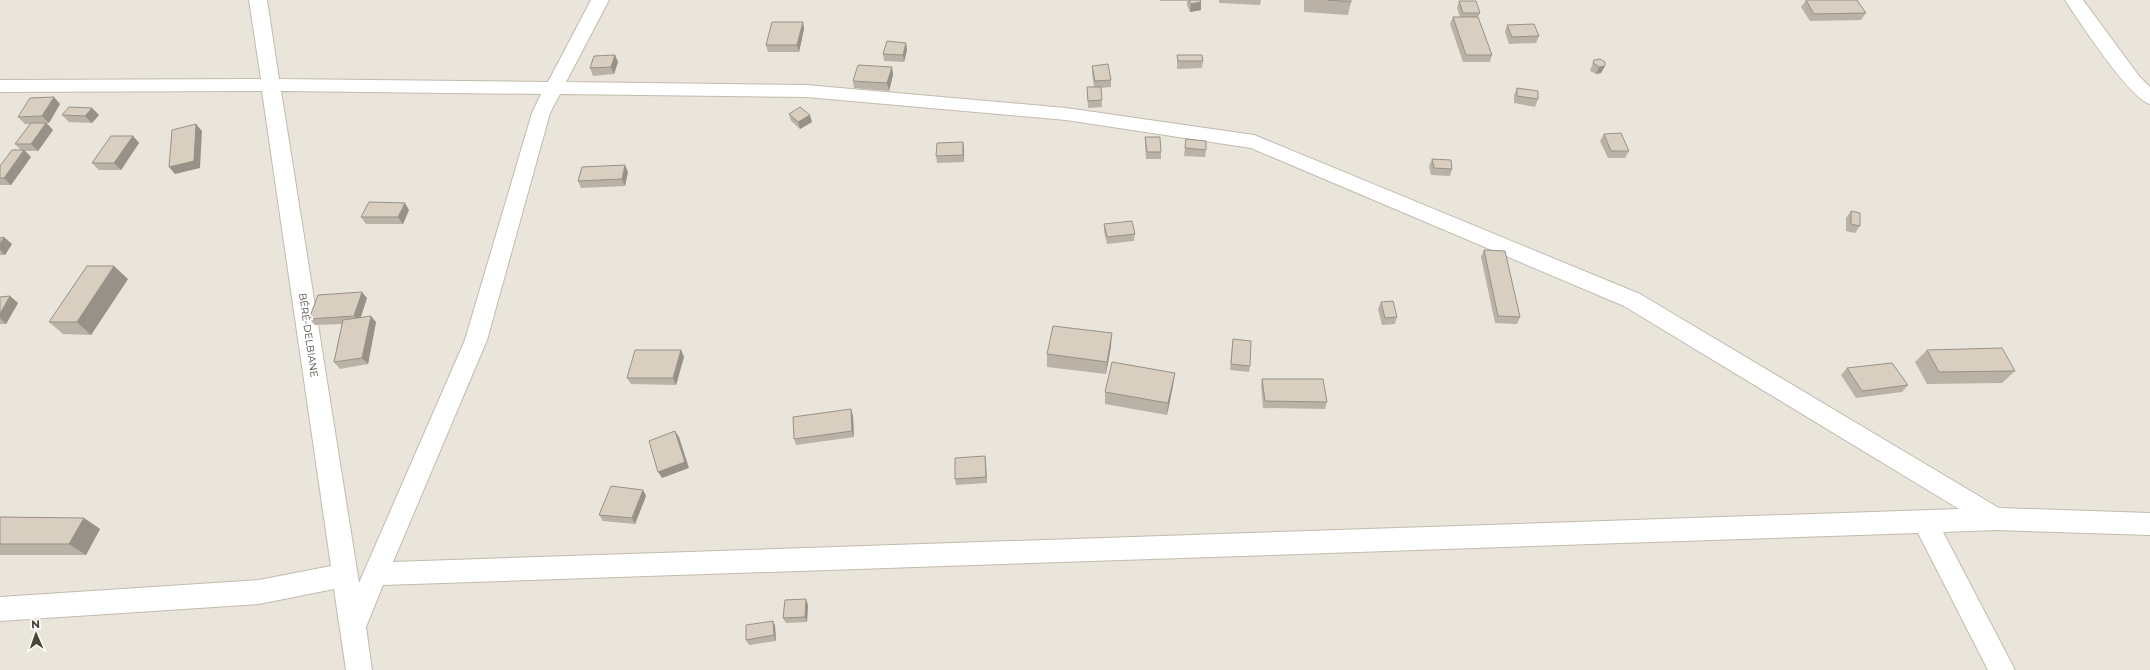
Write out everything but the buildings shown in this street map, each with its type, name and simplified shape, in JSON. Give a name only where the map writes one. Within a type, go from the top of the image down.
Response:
[{"type":"street","name":"BÉRÉ-DELBIANE","points":[[258,0],[359,670]]},
{"type":"street","points":[[352,628],[476,340],[541,113],[600,0]]},
{"type":"street","points":[[2074,0],[2132,80],[2150,98]]},
{"type":"street","points":[[0,86],[271,85],[806,91],[1066,114],[1254,142],[1632,300],[1996,519]]},
{"type":"street","points":[[376,574],[1925,521],[1996,519],[2150,524]]},
{"type":"street","points":[[1925,521],[2002,670]]},
{"type":"street","points":[[0,609],[259,592],[344,575]]},
{"type":"shaded area","points":[[0,0],[2150,0],[2150,670],[0,670]]}]
